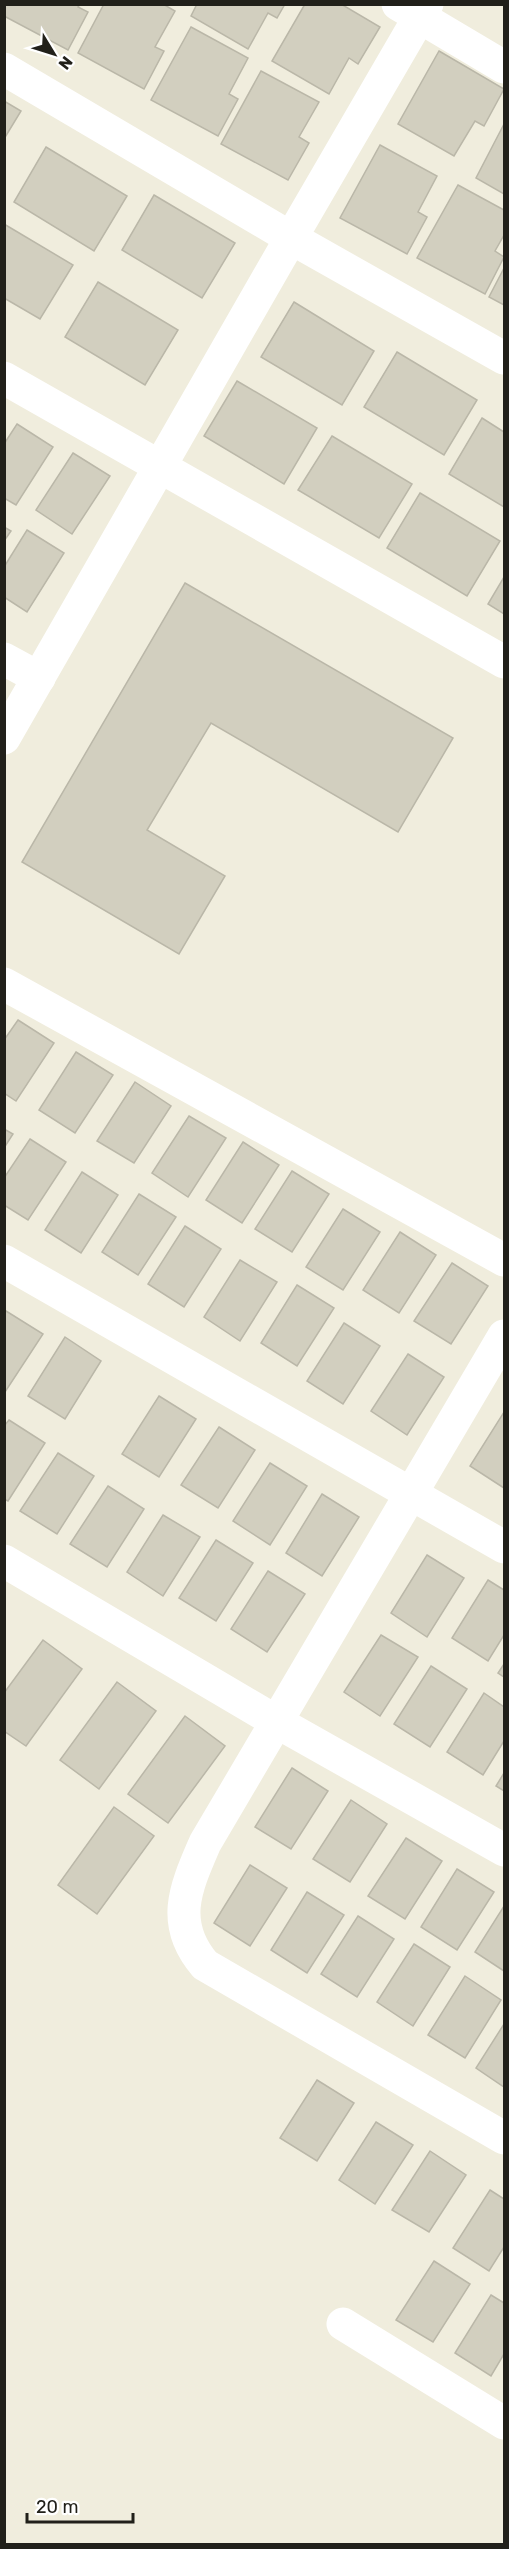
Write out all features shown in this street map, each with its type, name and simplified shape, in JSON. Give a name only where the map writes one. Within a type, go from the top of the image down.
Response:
[{"type":"street","points":[[4,738],[291,238],[415,9],[504,67]]},
{"type":"street","points":[[4,69],[291,238],[504,358]]},
{"type":"street","points":[[4,378],[504,662]]},
{"type":"street","points":[[4,659],[39,678]]},
{"type":"street","points":[[4,984],[504,1260]]},
{"type":"street","points":[[4,1261],[504,1547]]},
{"type":"street","points":[[504,1336],[206,1843],[185,1889],[184,1924],[192,1950],[205,1965],[504,2138]]},
{"type":"street","points":[[4,1561],[277,1722],[504,1850]]},
{"type":"street","points":[[343,2324],[504,2423]]},
{"type":"building","points":[[5,4],[80,4],[78,7],[88,12],[68,50],[4,16]]},
{"type":"building","points":[[104,4],[163,4],[175,11],[155,47],[164,51],[144,89],[78,53]]},
{"type":"building","points":[[197,4],[285,4],[277,18],[268,13],[248,49],[191,16]]},
{"type":"building","points":[[305,4],[341,4],[380,27],[358,64],[349,58],[329,94],[272,61]]},
{"type":"building","points":[[191,27],[248,58],[229,94],[238,99],[218,136],[151,100]]},
{"type":"building","points":[[439,51],[504,89],[484,126],[475,121],[454,156],[398,124]]},
{"type":"building","points":[[261,71],[319,102],[299,137],[309,143],[288,180],[221,144]]},
{"type":"building","points":[[4,101],[21,111],[4,139]]},
{"type":"building","points":[[504,124],[504,194],[476,178]]},
{"type":"building","points":[[380,145],[437,176],[418,212],[427,217],[407,254],[340,218]]},
{"type":"building","points":[[46,147],[127,196],[94,251],[14,202]]},
{"type":"building","points":[[458,185],[504,210],[504,235],[495,251],[504,257],[485,294],[417,258]]},
{"type":"building","points":[[154,195],[235,243],[202,298],[122,250]]},
{"type":"building","points":[[4,224],[73,265],[40,319],[4,298]]},
{"type":"building","points":[[504,268],[504,305],[489,297]]},
{"type":"building","points":[[98,282],[178,330],[145,385],[65,337]]},
{"type":"building","points":[[294,302],[374,351],[342,405],[261,357]]},
{"type":"building","points":[[397,352],[477,400],[444,455],[364,407]]},
{"type":"building","points":[[237,381],[317,428],[284,484],[204,436]]},
{"type":"building","points":[[482,418],[504,432],[504,507],[449,474]]},
{"type":"building","points":[[17,424],[53,447],[16,505],[4,498],[4,444]]},
{"type":"building","points":[[332,436],[412,484],[379,538],[298,490]]},
{"type":"building","points":[[73,453],[110,476],[72,534],[36,510]]},
{"type":"building","points":[[420,493],[500,541],[467,596],[387,548]]},
{"type":"building","points":[[4,527],[11,531],[4,541]]},
{"type":"building","points":[[27,530],[64,553],[27,612],[4,597],[4,567]]},
{"type":"building","points":[[504,577],[504,614],[488,604]]},
{"type":"building","points":[[185,583],[453,738],[398,832],[211,723],[147,830],[225,876],[179,954],[22,862]]},
{"type":"building","points":[[18,1020],[54,1043],[16,1101],[4,1093],[4,1040]]},
{"type":"building","points":[[76,1052],[113,1075],[75,1133],[39,1110]]},
{"type":"building","points":[[135,1082],[171,1106],[134,1163],[97,1141]]},
{"type":"building","points":[[189,1116],[226,1138],[188,1197],[152,1173]]},
{"type":"building","points":[[4,1129],[13,1134],[4,1148]]},
{"type":"building","points":[[30,1139],[66,1162],[28,1220],[4,1205],[4,1178]]},
{"type":"building","points":[[243,1142],[279,1165],[242,1223],[206,1200]]},
{"type":"building","points":[[292,1171],[329,1194],[292,1252],[255,1229]]},
{"type":"building","points":[[82,1172],[118,1195],[81,1253],[45,1230]]},
{"type":"building","points":[[139,1194],[176,1217],[138,1275],[102,1252]]},
{"type":"building","points":[[343,1209],[380,1232],[343,1290],[306,1267]]},
{"type":"building","points":[[185,1226],[221,1249],[184,1307],[148,1284]]},
{"type":"building","points":[[400,1232],[436,1255],[399,1313],[363,1290]]},
{"type":"building","points":[[240,1260],[277,1282],[240,1341],[204,1317]]},
{"type":"building","points":[[452,1263],[488,1286],[451,1344],[414,1321]]},
{"type":"building","points":[[297,1285],[334,1308],[297,1366],[261,1343]]},
{"type":"building","points":[[6,1311],[43,1334],[5,1392],[4,1313]]},
{"type":"building","points":[[344,1323],[380,1346],[343,1404],[307,1381]]},
{"type":"building","points":[[65,1337],[101,1361],[65,1419],[28,1396]]},
{"type":"building","points":[[408,1354],[444,1377],[407,1435],[371,1411]]},
{"type":"building","points":[[159,1396],[196,1419],[159,1477],[122,1454]]},
{"type":"building","points":[[504,1412],[504,1488],[470,1466]]},
{"type":"building","points":[[9,1420],[45,1443],[8,1501],[4,1499],[4,1426]]},
{"type":"building","points":[[219,1427],[255,1450],[218,1508],[181,1485]]},
{"type":"building","points":[[58,1453],[94,1476],[57,1534],[20,1511]]},
{"type":"building","points":[[270,1463],[307,1486],[270,1545],[233,1521]]},
{"type":"building","points":[[108,1486],[144,1509],[107,1567],[70,1544]]},
{"type":"building","points":[[322,1494],[359,1517],[322,1576],[286,1553]]},
{"type":"building","points":[[163,1515],[200,1537],[163,1596],[127,1572]]},
{"type":"building","points":[[216,1540],[253,1563],[216,1621],[179,1598]]},
{"type":"building","points":[[427,1555],[464,1578],[427,1637],[391,1613]]},
{"type":"building","points":[[268,1571],[305,1594],[267,1652],[231,1629]]},
{"type":"building","points":[[488,1580],[504,1590],[504,1635],[488,1661],[452,1638]]},
{"type":"building","points":[[381,1635],[418,1657],[380,1716],[344,1692]]},
{"type":"building","points":[[43,1640],[82,1669],[26,1746],[4,1731],[4,1693]]},
{"type":"building","points":[[504,1664],[504,1677],[498,1673]]},
{"type":"building","points":[[431,1666],[467,1689],[430,1747],[394,1724]]},
{"type":"building","points":[[117,1682],[156,1711],[99,1789],[60,1760]]},
{"type":"building","points":[[484,1693],[504,1707],[504,1741],[483,1775],[447,1752]]},
{"type":"building","points":[[185,1716],[225,1746],[168,1823],[128,1794]]},
{"type":"building","points":[[292,1768],[328,1791],[291,1849],[255,1827]]},
{"type":"building","points":[[504,1773],[504,1791],[496,1786]]},
{"type":"building","points":[[351,1800],[387,1824],[350,1882],[313,1859]]},
{"type":"building","points":[[114,1807],[154,1836],[97,1914],[58,1885]]},
{"type":"building","points":[[406,1838],[442,1861],[405,1919],[368,1896]]},
{"type":"building","points":[[250,1865],[287,1888],[250,1946],[214,1923]]},
{"type":"building","points":[[457,1869],[494,1892],[457,1950],[421,1927]]},
{"type":"building","points":[[307,1892],[344,1915],[307,1973],[271,1950]]},
{"type":"building","points":[[504,1906],[504,1971],[475,1952]]},
{"type":"building","points":[[358,1916],[394,1939],[357,1997],[321,1974]]},
{"type":"building","points":[[414,1944],[450,1967],[413,2026],[377,2002]]},
{"type":"building","points":[[465,1976],[501,2000],[465,2058],[428,2035]]},
{"type":"building","points":[[504,2024],[504,2087],[476,2068]]},
{"type":"building","points":[[317,2080],[354,2103],[317,2161],[280,2138]]},
{"type":"building","points":[[376,2122],[413,2145],[375,2204],[339,2180]]},
{"type":"building","points":[[430,2151],[466,2175],[429,2232],[392,2210]]},
{"type":"building","points":[[490,2190],[504,2199],[504,2247],[489,2271],[453,2248]]},
{"type":"building","points":[[434,2261],[470,2284],[433,2342],[396,2320]]},
{"type":"building","points":[[491,2295],[504,2303],[504,2354],[491,2376],[455,2353]]}]
